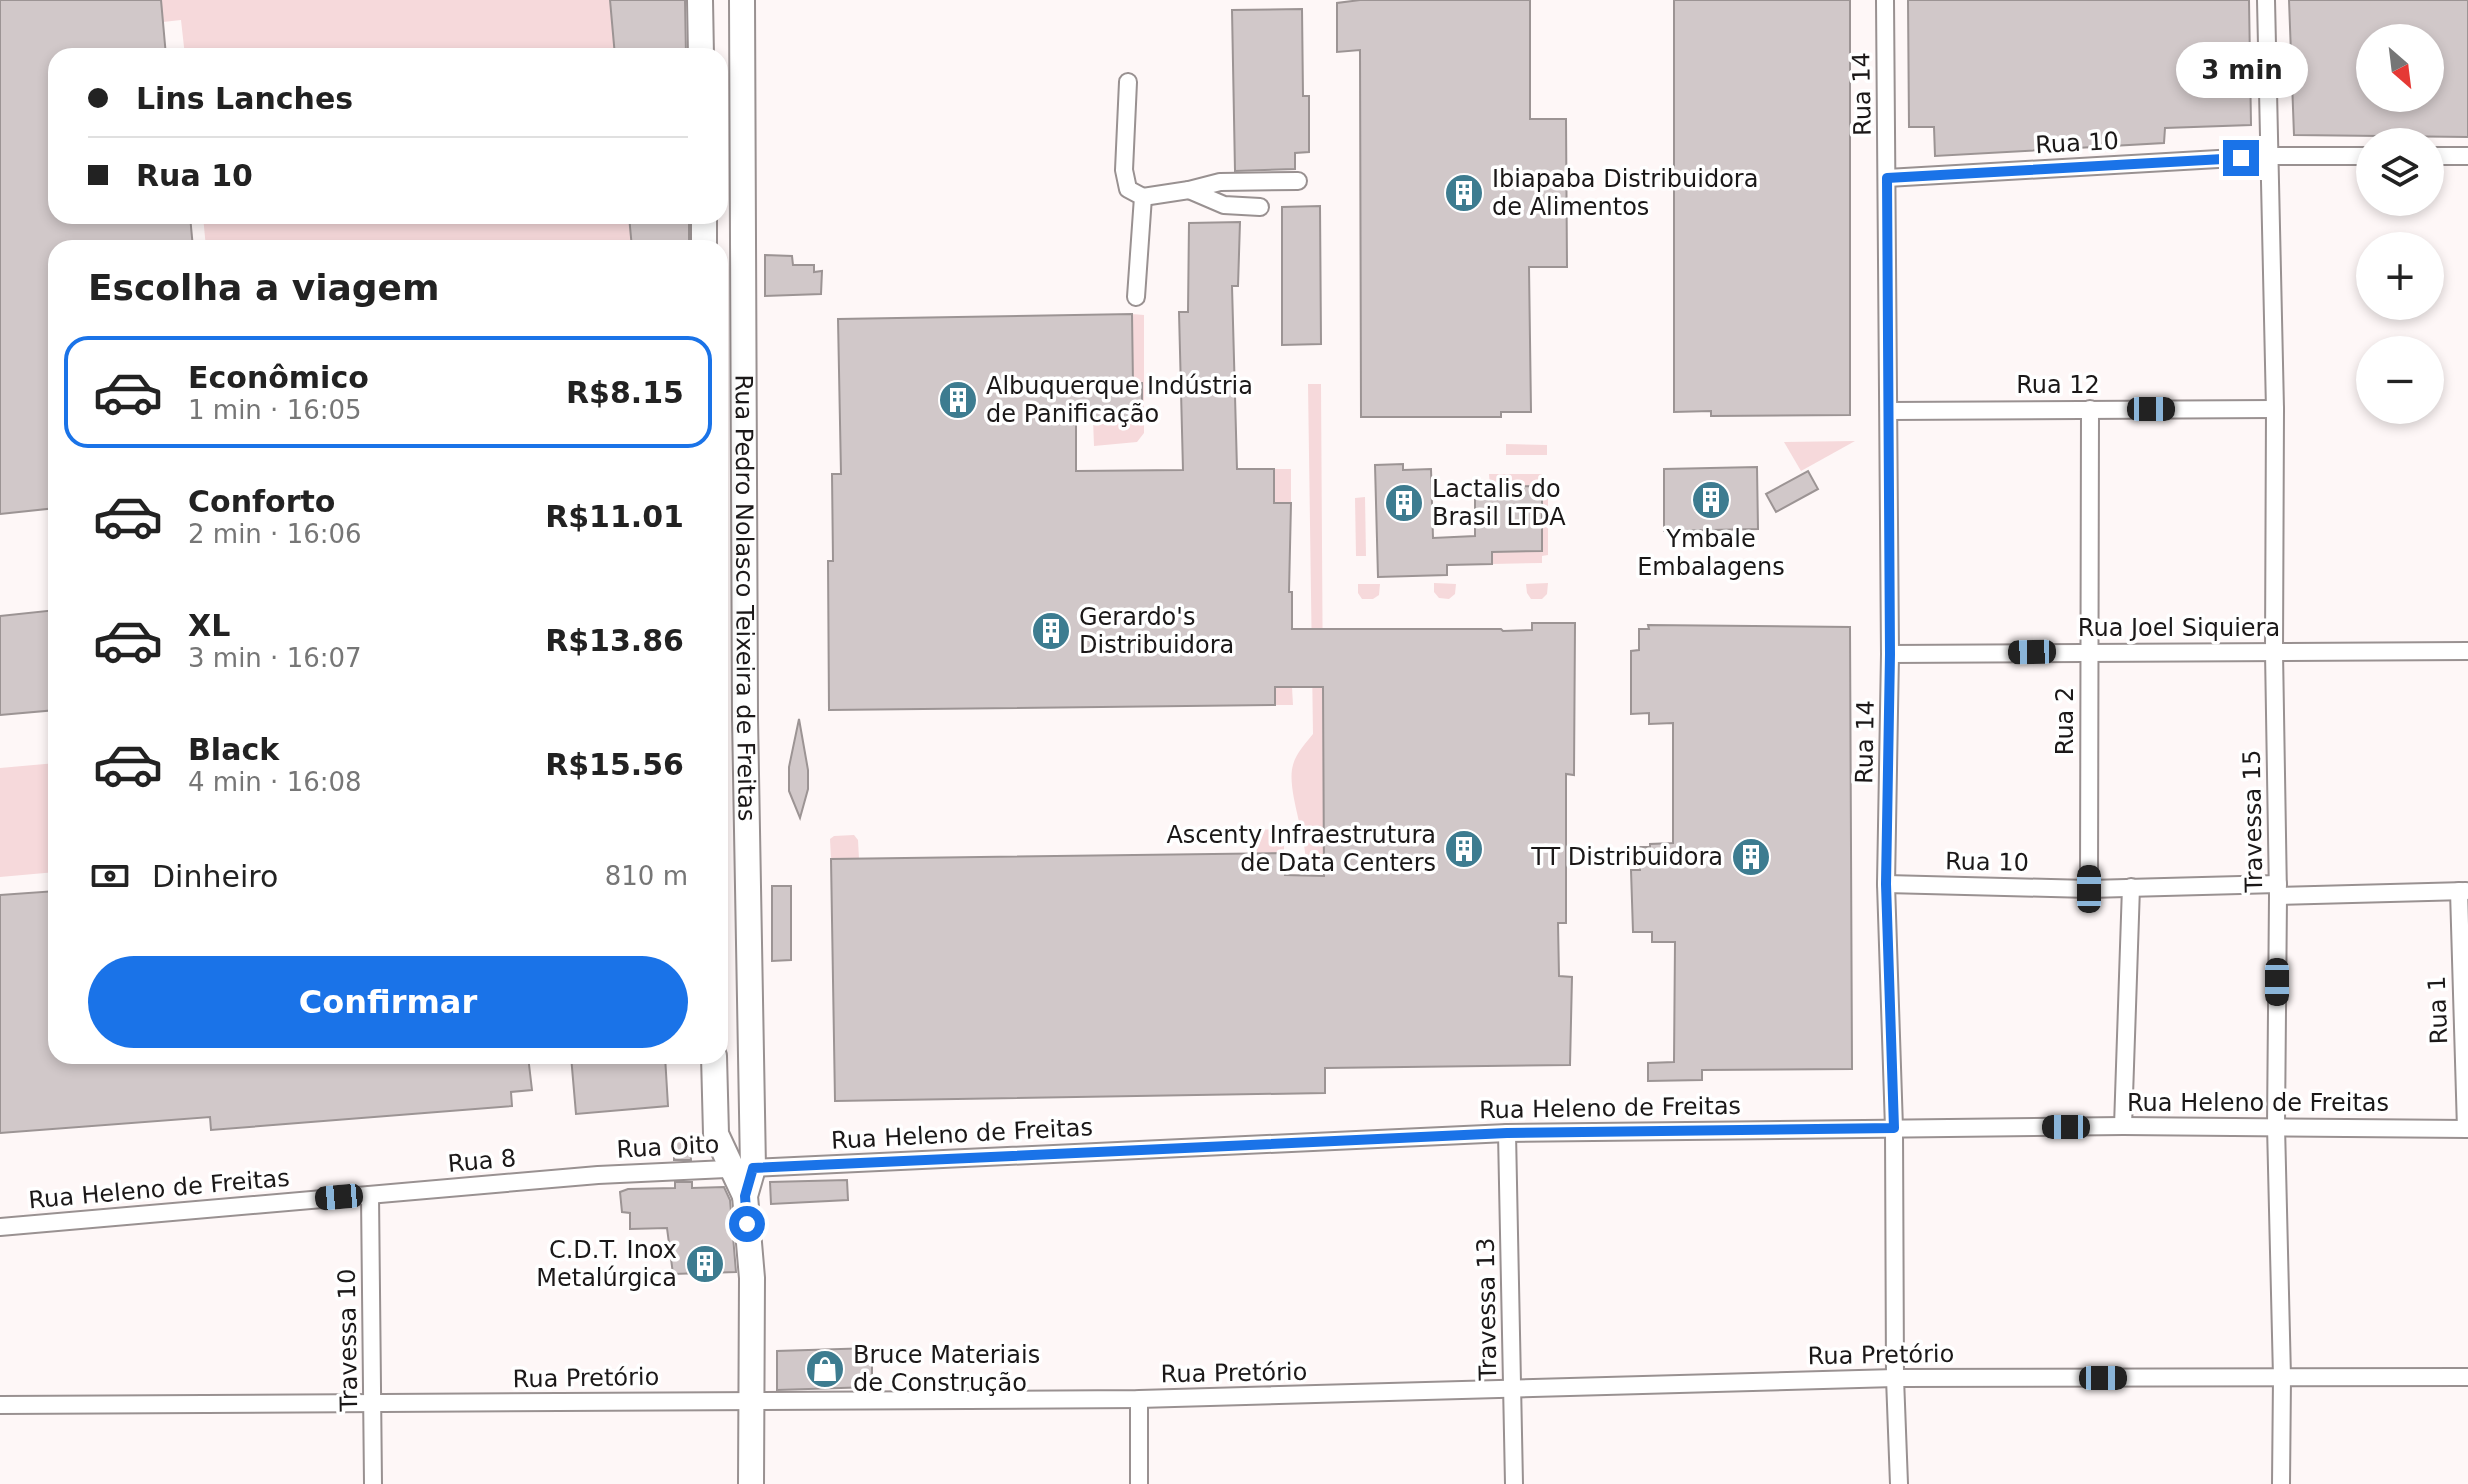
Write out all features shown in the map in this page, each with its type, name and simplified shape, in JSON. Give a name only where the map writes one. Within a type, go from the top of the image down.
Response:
[{"type":"main road","points":[[700,0],[701,48]]},
{"type":"main road","name":"Rua Pedro Nolasco Teixeira de Freitas","points":[[742,0],[732,303],[745,718],[741,1167],[752,1278],[751,1484]]},
{"type":"main road","points":[[714,1064],[716,1134],[741,1167]]},
{"type":"street","name":"Rua 14","points":[[1885,0],[1890,654],[1886,884],[1894,1128],[1895,1378],[1899,1484]]},
{"type":"street","name":"Travessa 15","points":[[2266,0],[2275,409],[2276,1126],[2282,1377],[2281,1484]]},
{"type":"street","points":[[1128,82],[1124,170],[1128,189],[1143,197],[1220,182],[1298,181]]},
{"type":"street","name":"Rua 10","points":[[1887,178],[2270,156],[2356,156]]},
{"type":"street","points":[[2444,156],[2468,156]]},
{"type":"street","points":[[1189,190],[1224,205],[1260,207]]},
{"type":"street","points":[[1136,297],[1143,197]]},
{"type":"street","name":"Rua 2","points":[[2089,889],[2090,409]]},
{"type":"street","name":"Rua 12","points":[[1889,411],[2275,409]]},
{"type":"street","name":"Rua Joel Siquiera","points":[[1890,654],[2468,651]]},
{"type":"street","name":"Rua 10","points":[[1886,884],[2089,889],[2464,891]]},
{"type":"street","points":[[2123,1126],[2131,887]]},
{"type":"street","name":"Rua 1","points":[[2464,891],[2467,1129]]},
{"type":"street","name":"Rua Heleno de Freitas","points":[[741,1167],[1507,1133],[2123,1126],[2467,1129]]},
{"type":"street","name":"Travessa 13","points":[[1507,1133],[1514,1484]]},
{"type":"street","name":"Rua Oito","points":[[598,1175],[741,1167]]},
{"type":"street","name":"Rua 8","points":[[370,1195],[598,1175]]},
{"type":"street","name":"Rua Heleno de Freitas","points":[[0,1227],[370,1195]]},
{"type":"street","name":"Travessa 10","points":[[370,1195],[373,1484]]},
{"type":"street","name":"Rua Pretório","points":[[0,1405],[1139,1399],[1895,1378],[2468,1377]]},
{"type":"street","points":[[1139,1399],[1139,1484]]},
{"type":"shaded area","points":[[161,0],[610,0],[614,48],[184,48],[181,20],[163,22]]},
{"type":"shaded area","points":[[204,224],[630,224],[631,240],[205,240]]},
{"type":"shaded area","points":[[1132,314],[1144,315],[1144,433],[1137,442],[1094,446],[1093,419],[1142,419],[1141,383],[1088,384]]},
{"type":"shaded area","points":[[1308,384],[1321,384],[1324,863],[1306,864],[1292,775],[1296,756],[1313,734]]},
{"type":"shaded area","points":[[1855,441],[1801,471],[1784,442]]},
{"type":"shaded area","points":[[1506,444],[1547,445],[1547,455],[1506,455]]},
{"type":"shaded area","points":[[1274,469],[1291,469],[1291,503],[1274,503]]},
{"type":"shaded area","points":[[1489,474],[1542,474],[1542,481],[1548,481],[1548,555],[1542,556],[1542,563],[1492,564],[1492,552],[1542,551],[1542,487],[1490,487]]},
{"type":"shaded area","points":[[1365,497],[1366,556],[1356,556],[1355,498]]},
{"type":"shaded area","points":[[1434,583],[1456,584],[1455,594],[1449,599],[1439,598],[1434,592]]},
{"type":"shaded area","points":[[1548,583],[1547,594],[1542,599],[1531,599],[1526,584]]},
{"type":"shaded area","points":[[1358,584],[1380,584],[1379,595],[1373,599],[1362,599]]},
{"type":"shaded area","points":[[1275,687],[1292,687],[1293,705],[1275,705]]},
{"type":"shaded area","points":[[48,764],[48,873],[0,877],[0,768]]},
{"type":"shaded area","points":[[1281,829],[1284,832],[1284,853],[1252,853],[1252,833],[1256,830]]},
{"type":"shaded area","points":[[854,835],[858,840],[859,859],[831,859],[830,839]]},
{"type":"building","points":[[0,0],[161,0],[165,48],[48,48],[48,224],[191,224],[192,240],[48,240],[48,509],[0,514]]},
{"type":"building","points":[[610,0],[685,0],[686,48],[614,48]]},
{"type":"building","name":"Ibiapaba Distribuidora de Alimentos","points":[[1360,0],[1530,0],[1530,119],[1566,119],[1567,267],[1529,267],[1531,412],[1501,412],[1501,417],[1361,417],[1360,50],[1337,52],[1337,3]]},
{"type":"building","points":[[1674,0],[1850,0],[1850,415],[1711,416],[1711,411],[1674,412]]},
{"type":"building","points":[[1908,0],[2249,0],[2251,125],[2165,128],[2164,143],[1935,156],[1934,127],[1909,127]]},
{"type":"building","points":[[2289,0],[2468,0],[2468,137],[2444,137],[2444,128],[2356,128],[2356,136],[2294,135]]},
{"type":"building","points":[[1302,9],[1303,96],[1309,96],[1309,152],[1295,153],[1295,169],[1235,171],[1232,10]]},
{"type":"building","points":[[1320,206],[1321,344],[1282,345],[1282,207]]},
{"type":"building","points":[[1240,222],[1238,286],[1232,286],[1237,469],[1274,469],[1274,503],[1291,503],[1289,592],[1292,592],[1292,629],[1503,631],[1532,630],[1532,623],[1575,623],[1574,775],[1566,774],[1566,923],[1558,923],[1559,976],[1572,977],[1570,1065],[1325,1068],[1325,1093],[835,1101],[831,859],[1284,853],[1285,875],[1324,876],[1323,687],[1275,687],[1275,705],[829,710],[828,561],[833,561],[832,474],[841,474],[838,319],[1132,314],[1133,384],[1142,383],[1142,419],[1076,419],[1076,471],[1183,470],[1179,312],[1188,312],[1189,223]]},
{"type":"building","points":[[630,224],[689,224],[689,240],[631,240]]},
{"type":"building","points":[[765,255],[792,256],[793,265],[814,265],[814,272],[822,271],[821,294],[765,296]]},
{"type":"building","points":[[1403,464],[1403,470],[1431,469],[1433,538],[1475,536],[1475,487],[1542,486],[1542,551],[1492,552],[1492,564],[1447,565],[1447,575],[1378,577],[1375,465]]},
{"type":"building","name":"Ymbale Embalagens","points":[[1757,467],[1758,529],[1664,531],[1664,469]]},
{"type":"building","points":[[1808,471],[1818,489],[1776,512],[1766,494]]},
{"type":"building","points":[[48,611],[48,711],[0,715],[0,616]]},
{"type":"building","name":"TT Distribuidora","points":[[1648,625],[1850,627],[1852,1069],[1702,1070],[1702,1080],[1648,1081],[1648,1063],[1674,1062],[1675,942],[1652,942],[1652,932],[1633,932],[1631,870],[1640,870],[1639,847],[1673,843],[1673,723],[1649,724],[1649,713],[1631,714],[1631,651],[1639,650],[1639,629],[1649,629]]},
{"type":"building","points":[[799,719],[808,770],[808,789],[800,818],[789,791],[789,767]]},
{"type":"building","points":[[772,886],[791,886],[791,960],[772,961]]},
{"type":"building","points":[[48,892],[48,1064],[529,1064],[532,1090],[511,1092],[512,1106],[211,1130],[210,1117],[0,1133],[0,895]]},
{"type":"building","points":[[572,1064],[665,1064],[668,1106],[576,1114]]},
{"type":"building","points":[[690,1139],[691,1160],[674,1160],[674,1140]]},
{"type":"building","points":[[847,1180],[848,1200],[771,1204],[770,1182]]},
{"type":"building","points":[[675,1182],[692,1182],[692,1188],[724,1187],[730,1200],[736,1272],[673,1274],[667,1228],[630,1229],[630,1213],[622,1212],[620,1192],[628,1189],[675,1188]]},
{"type":"building","name":"Bruce Materiais de Construção","points":[[872,1348],[872,1387],[777,1390],[777,1351]]},
{"type":"place","name":"Ibiapaba Distribuidora de Alimentos","points":[[1464,193]]},
{"type":"place","name":"Albuquerque Indústria de Panificação","points":[[958,400]]},
{"type":"place","name":"Ymbale Embalagens","points":[[1711,500]]},
{"type":"place","name":"Lactalis do Brasil LTDA","points":[[1404,503]]},
{"type":"place","name":"Gerardo's Distribuidora","points":[[1051,631]]},
{"type":"place","name":"Ascenty Infraestrutura de Data Centers","points":[[1464,849]]},
{"type":"place","name":"TT Distribuidora","points":[[1751,857]]},
{"type":"place","name":"C.D.T. Inox Metalúrgica","points":[[705,1264]]},
{"type":"place","name":"Bruce Materiais de Construção","points":[[825,1369]]},
{"type":"route","points":[[747,1224],[745,1196],[753,1168],[1507,1133],[1894,1128],[1886,884],[1890,654],[1887,178],[2241,158]]}]
